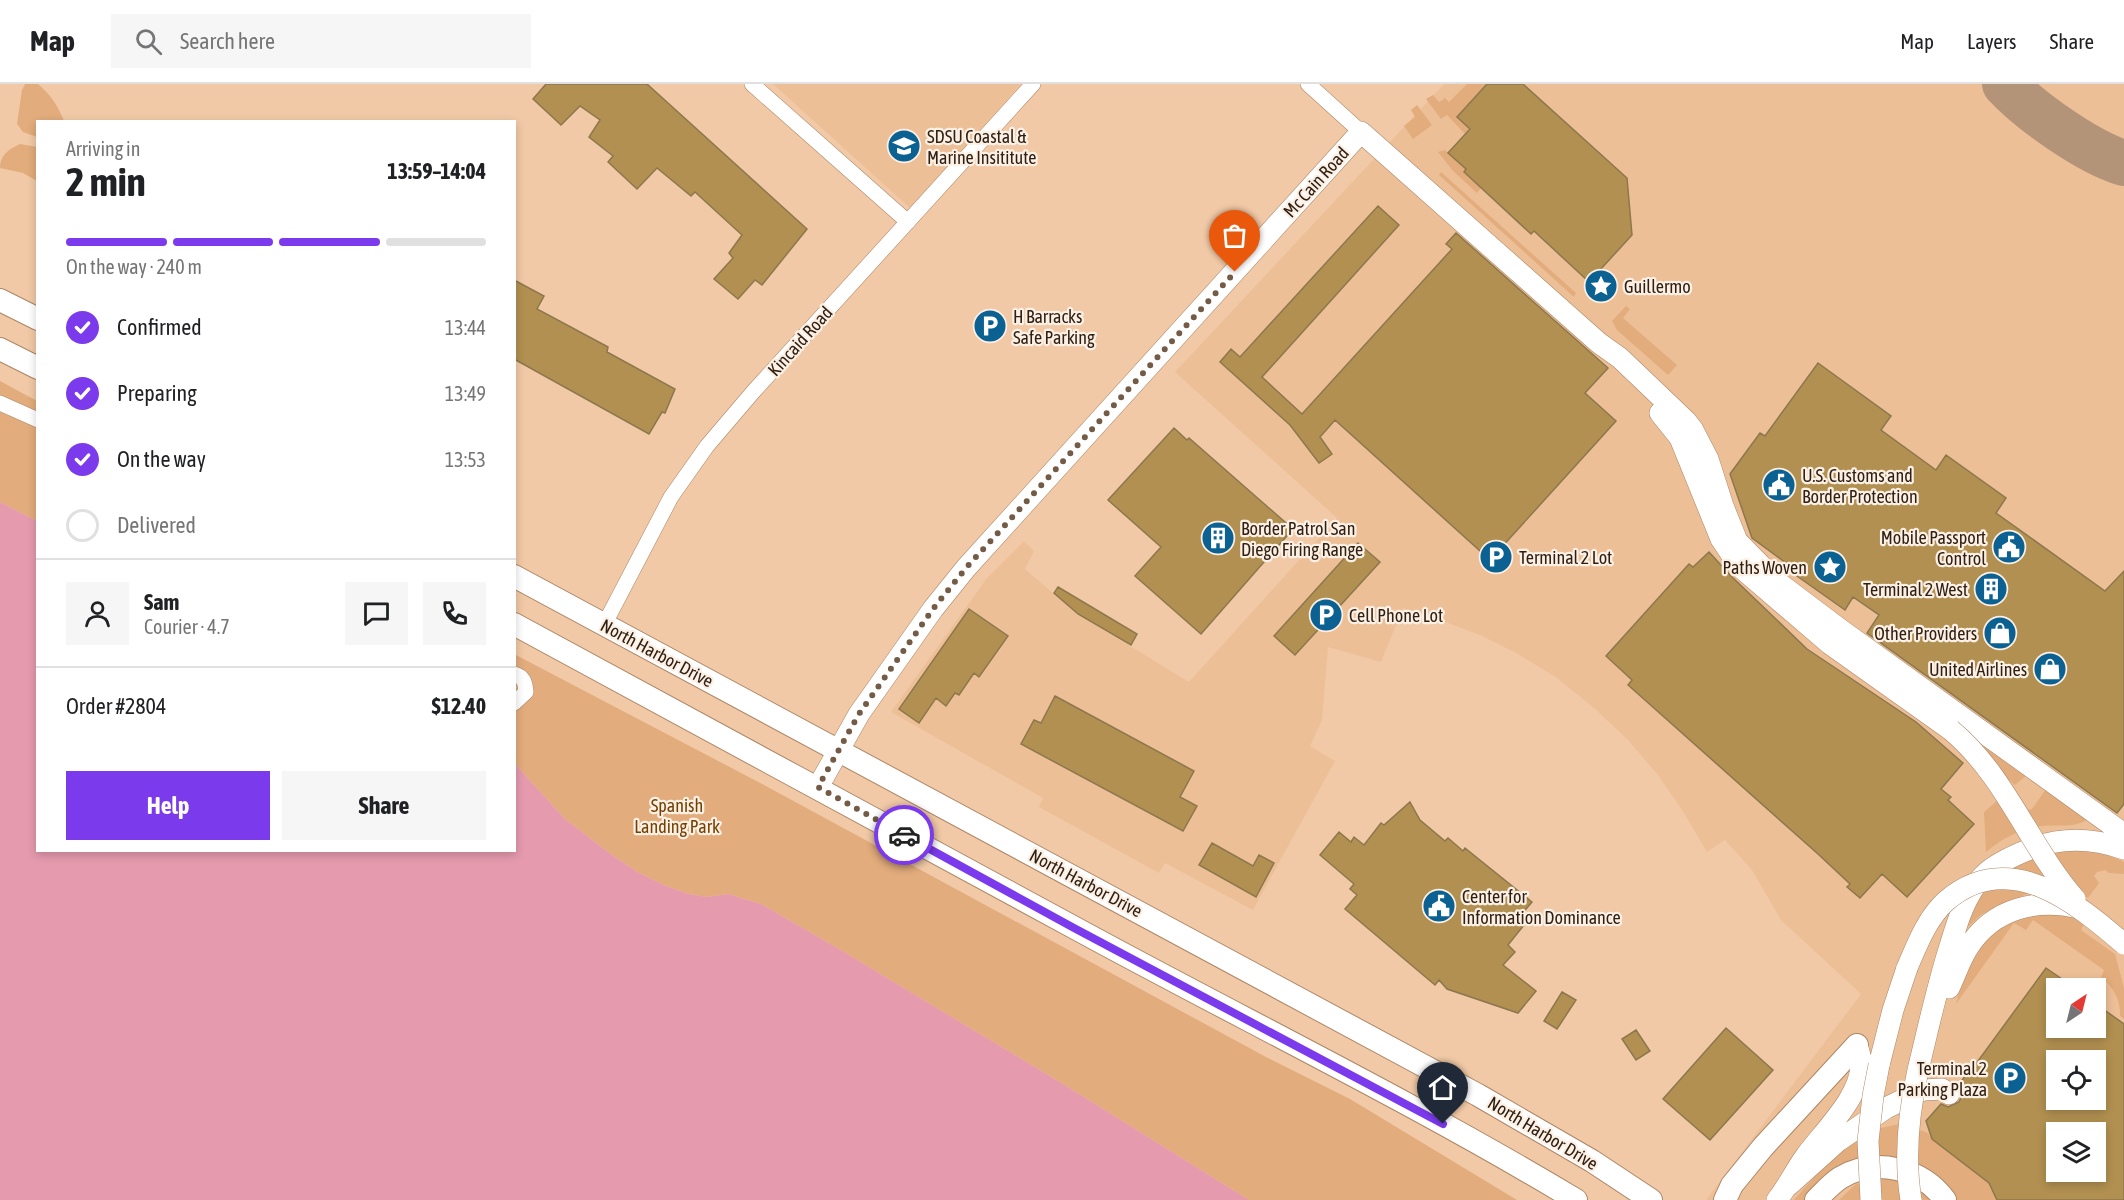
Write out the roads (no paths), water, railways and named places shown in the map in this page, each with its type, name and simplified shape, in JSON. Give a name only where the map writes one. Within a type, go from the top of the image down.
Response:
[{"type":"main road","points":[[1361,132],[1599,343],[1620,358],[1686,421],[1708,459],[1737,541],[1776,581],[2124,834]]},
{"type":"main road","name":"Mc Cain Road","points":[[818,787],[865,705],[933,609],[966,568],[1361,132]]},
{"type":"main road","points":[[0,300],[36,318]]},
{"type":"main road","points":[[1599,343],[1633,387],[1665,419],[1680,438],[1721,539],[1732,557],[1830,644],[1951,730],[1972,750],[1997,780],[2051,868],[2087,913]]},
{"type":"main road","points":[[0,349],[36,367]]},
{"type":"main road","name":"North Harbor Drive","points":[[516,577],[1478,1095],[1592,1161],[1651,1200]]},
{"type":"main road","points":[[516,625],[1074,928],[1443,1124],[1576,1200]]},
{"type":"main road","points":[[1911,1200],[1909,1151],[1913,1096],[1918,1070],[1943,989],[1958,921],[1968,898],[1983,876],[2024,852],[2052,842],[2091,841],[2124,849]]},
{"type":"main road","points":[[1871,1200],[1868,1142],[1873,1096],[1881,1055],[1893,1010],[1920,937],[1946,901],[1966,888],[1989,879],[2006,878],[2031,882],[2050,890],[2087,913],[2124,945]]},
{"type":"main road","points":[[1943,989],[1976,936],[1995,918],[2017,908],[2053,904],[2081,909],[2095,914],[2108,923],[2124,945]]},
{"type":"main road","points":[[1783,1192],[1803,1159],[1850,1098],[1861,1067],[1857,1045]]},
{"type":"main road","points":[[1725,1200],[1732,1185],[1762,1147],[1857,1045]]},
{"type":"main road","points":[[1783,1192],[1838,1141],[1886,1108],[1923,1090],[1942,1089],[1949,1095]]},
{"type":"main road","points":[[1816,1200],[1840,1178],[1859,1171],[1887,1167],[1906,1170],[1931,1185],[1945,1200]]},
{"type":"main road","points":[[1829,1200],[1859,1171]]},
{"type":"street","points":[[752,84],[908,222]]},
{"type":"street","name":"Kincaid Road","points":[[604,625],[671,497],[707,446],[753,392],[1033,84]]},
{"type":"street","points":[[1308,84],[1361,132]]},
{"type":"street","points":[[0,403],[36,419]]},
{"type":"street","points":[[516,675],[521,676],[525,682],[526,692],[516,701]]},
{"type":"place","name":"SDSU Coastal & Marine Insititute","points":[[904,146]]},
{"type":"place","name":"Guillermo","points":[[1601,286]]},
{"type":"place","name":"H Barracks Safe Parking","points":[[990,326]]},
{"type":"place","name":"U.S. Customs and Border Protection","points":[[1779,485]]},
{"type":"place","name":"Border Patrol San Diego Firing Range","points":[[1218,538]]},
{"type":"place","name":"Mobile Passport Control","points":[[2009,547]]},
{"type":"place","name":"Terminal 2 Lot","points":[[1496,557]]},
{"type":"place","name":"Paths Woven","points":[[1830,567]]},
{"type":"place","name":"Terminal 2 West","points":[[1991,589]]},
{"type":"place","name":"Cell Phone Lot","points":[[1326,615]]},
{"type":"place","name":"Other Providers","points":[[2000,633]]},
{"type":"place","name":"United Airlines","points":[[2050,669]]},
{"type":"place","name":"Center for Information Dominance","points":[[1439,906]]},
{"type":"place","name":"Terminal 2 Parking Plaza","points":[[2010,1078]]},
{"type":"park label","name":"Spanish Landing Park","points":[[677,815]]}]
